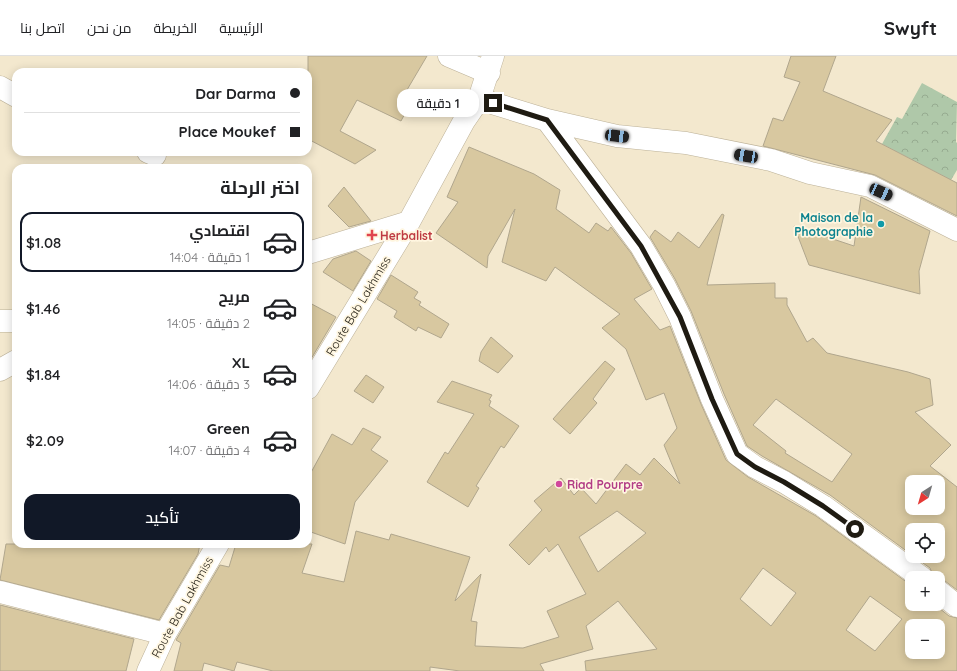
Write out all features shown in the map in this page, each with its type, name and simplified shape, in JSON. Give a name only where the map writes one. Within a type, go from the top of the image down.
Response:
[{"type":"street","points":[[450,56],[491,64]]},
{"type":"street","name":"Route Bab Lakhmiss","points":[[312,381],[409,222],[464,121],[479,99],[491,64]]},
{"type":"street","points":[[0,87],[12,94]]},
{"type":"street","points":[[479,99],[547,120],[617,136],[686,143],[770,160],[810,173],[870,186],[957,230]]},
{"type":"street","points":[[547,120],[641,246],[664,285],[680,317],[712,399],[737,454],[755,467],[784,482],[823,506],[912,571]]},
{"type":"street","points":[[312,252],[409,222]]},
{"type":"street","points":[[0,321],[12,321]]},
{"type":"street","points":[[0,370],[12,363]]},
{"type":"street","name":"Route Bab Lakhmiss","points":[[148,671],[165,634],[216,548]]},
{"type":"street","points":[[0,592],[165,634]]},
{"type":"street","points":[[945,597],[957,606]]},
{"type":"green space","points":[[922,83],[957,102],[957,170],[951,180],[882,144],[897,117],[902,119]]},
{"type":"building","points":[[308,56],[427,56],[401,100],[409,106],[401,121],[357,100],[340,131],[376,150],[355,164],[312,141],[312,68],[308,68]]},
{"type":"building","points":[[791,56],[836,56],[823,91],[892,120],[876,141],[957,183],[957,216],[875,175],[763,146],[773,118],[783,121],[800,82],[784,77]]},
{"type":"building","points":[[469,147],[534,174],[560,190],[556,209],[589,233],[596,223],[608,231],[611,227],[631,253],[652,289],[634,299],[660,330],[670,326],[701,404],[726,460],[748,477],[816,516],[905,581],[905,611],[943,611],[949,616],[957,618],[957,671],[586,671],[585,661],[657,649],[618,601],[586,626],[593,649],[540,664],[544,671],[460,671],[430,667],[430,671],[273,671],[237,662],[234,671],[204,663],[202,671],[174,671],[181,643],[176,640],[220,565],[229,567],[235,548],[311,548],[302,573],[344,582],[356,531],[389,540],[391,534],[470,557],[455,601],[481,574],[471,621],[477,622],[475,646],[523,648],[559,637],[547,611],[586,594],[558,544],[549,552],[546,547],[529,565],[509,545],[542,510],[534,501],[561,478],[574,495],[581,488],[596,504],[626,464],[640,475],[654,458],[680,484],[664,445],[677,428],[664,393],[646,400],[626,349],[602,328],[620,314],[555,267],[546,281],[502,262],[515,209],[488,256],[487,268],[436,233],[458,202],[447,197]],"holes":[[[617,511],[646,533],[598,572],[579,537]],[[763,568],[796,593],[771,626],[740,599]],[[870,596],[902,619],[875,651],[846,630]]]},
{"type":"building","points":[[344,187],[371,221],[349,227],[328,206]]},
{"type":"building","points":[[861,197],[930,231],[919,271],[920,294],[809,265],[794,226],[854,246]]},
{"type":"building","points":[[722,214],[724,215],[707,285],[775,283],[775,298],[787,298],[787,305],[807,342],[813,338],[827,353],[908,372],[930,379],[933,405],[915,412],[951,445],[930,466],[942,475],[905,475],[905,515],[945,515],[945,478],[957,487],[957,590],[945,581],[945,571],[931,571],[930,568],[923,563],[945,563],[945,523],[905,523],[905,550],[830,495],[747,446],[724,394],[691,311],[675,279],[650,237],[655,230],[671,242],[678,232],[699,248]],"holes":[[[776,399],[852,454],[832,482],[785,453],[786,451],[753,425]]]},
{"type":"building","points":[[356,251],[371,261],[353,291],[323,272],[333,259]]},
{"type":"building","points":[[391,275],[418,292],[414,298],[421,302],[419,305],[449,324],[441,338],[418,327],[416,331],[394,317],[397,311],[377,299]]},
{"type":"building","points":[[312,304],[336,317],[312,357]]},
{"type":"building","points":[[491,337],[513,356],[498,373],[479,361],[481,352]]},
{"type":"building","points":[[605,361],[615,369],[593,399],[597,403],[570,434],[553,419]]},
{"type":"building","points":[[366,375],[384,387],[373,403],[354,391]]},
{"type":"building","points":[[452,381],[492,395],[489,400],[491,401],[489,406],[519,426],[504,448],[501,446],[476,486],[479,488],[468,507],[427,482],[445,452],[448,454],[474,414],[437,402]]},
{"type":"building","points":[[363,428],[381,437],[371,450],[388,461],[355,502],[345,544],[312,532],[312,471],[332,434],[352,445]]},
{"type":"building","points":[[6,544],[12,544],[12,548],[199,548],[198,554],[159,620],[0,580]]},
{"type":"building","points":[[0,605],[134,639],[126,671],[0,671]]},
{"type":"place","name":"Maison de la Photographie","points":[[881,224]]},
{"type":"place","name":"Herbalist","points":[[372,235]]},
{"type":"place","name":"Riad Pourpre","points":[[559,484]]},
{"type":"route","points":[[493,103],[547,120],[606,196],[641,246],[664,285],[680,317],[690,339],[712,399],[737,454],[771,477],[784,482],[823,506],[855,529]]}]
